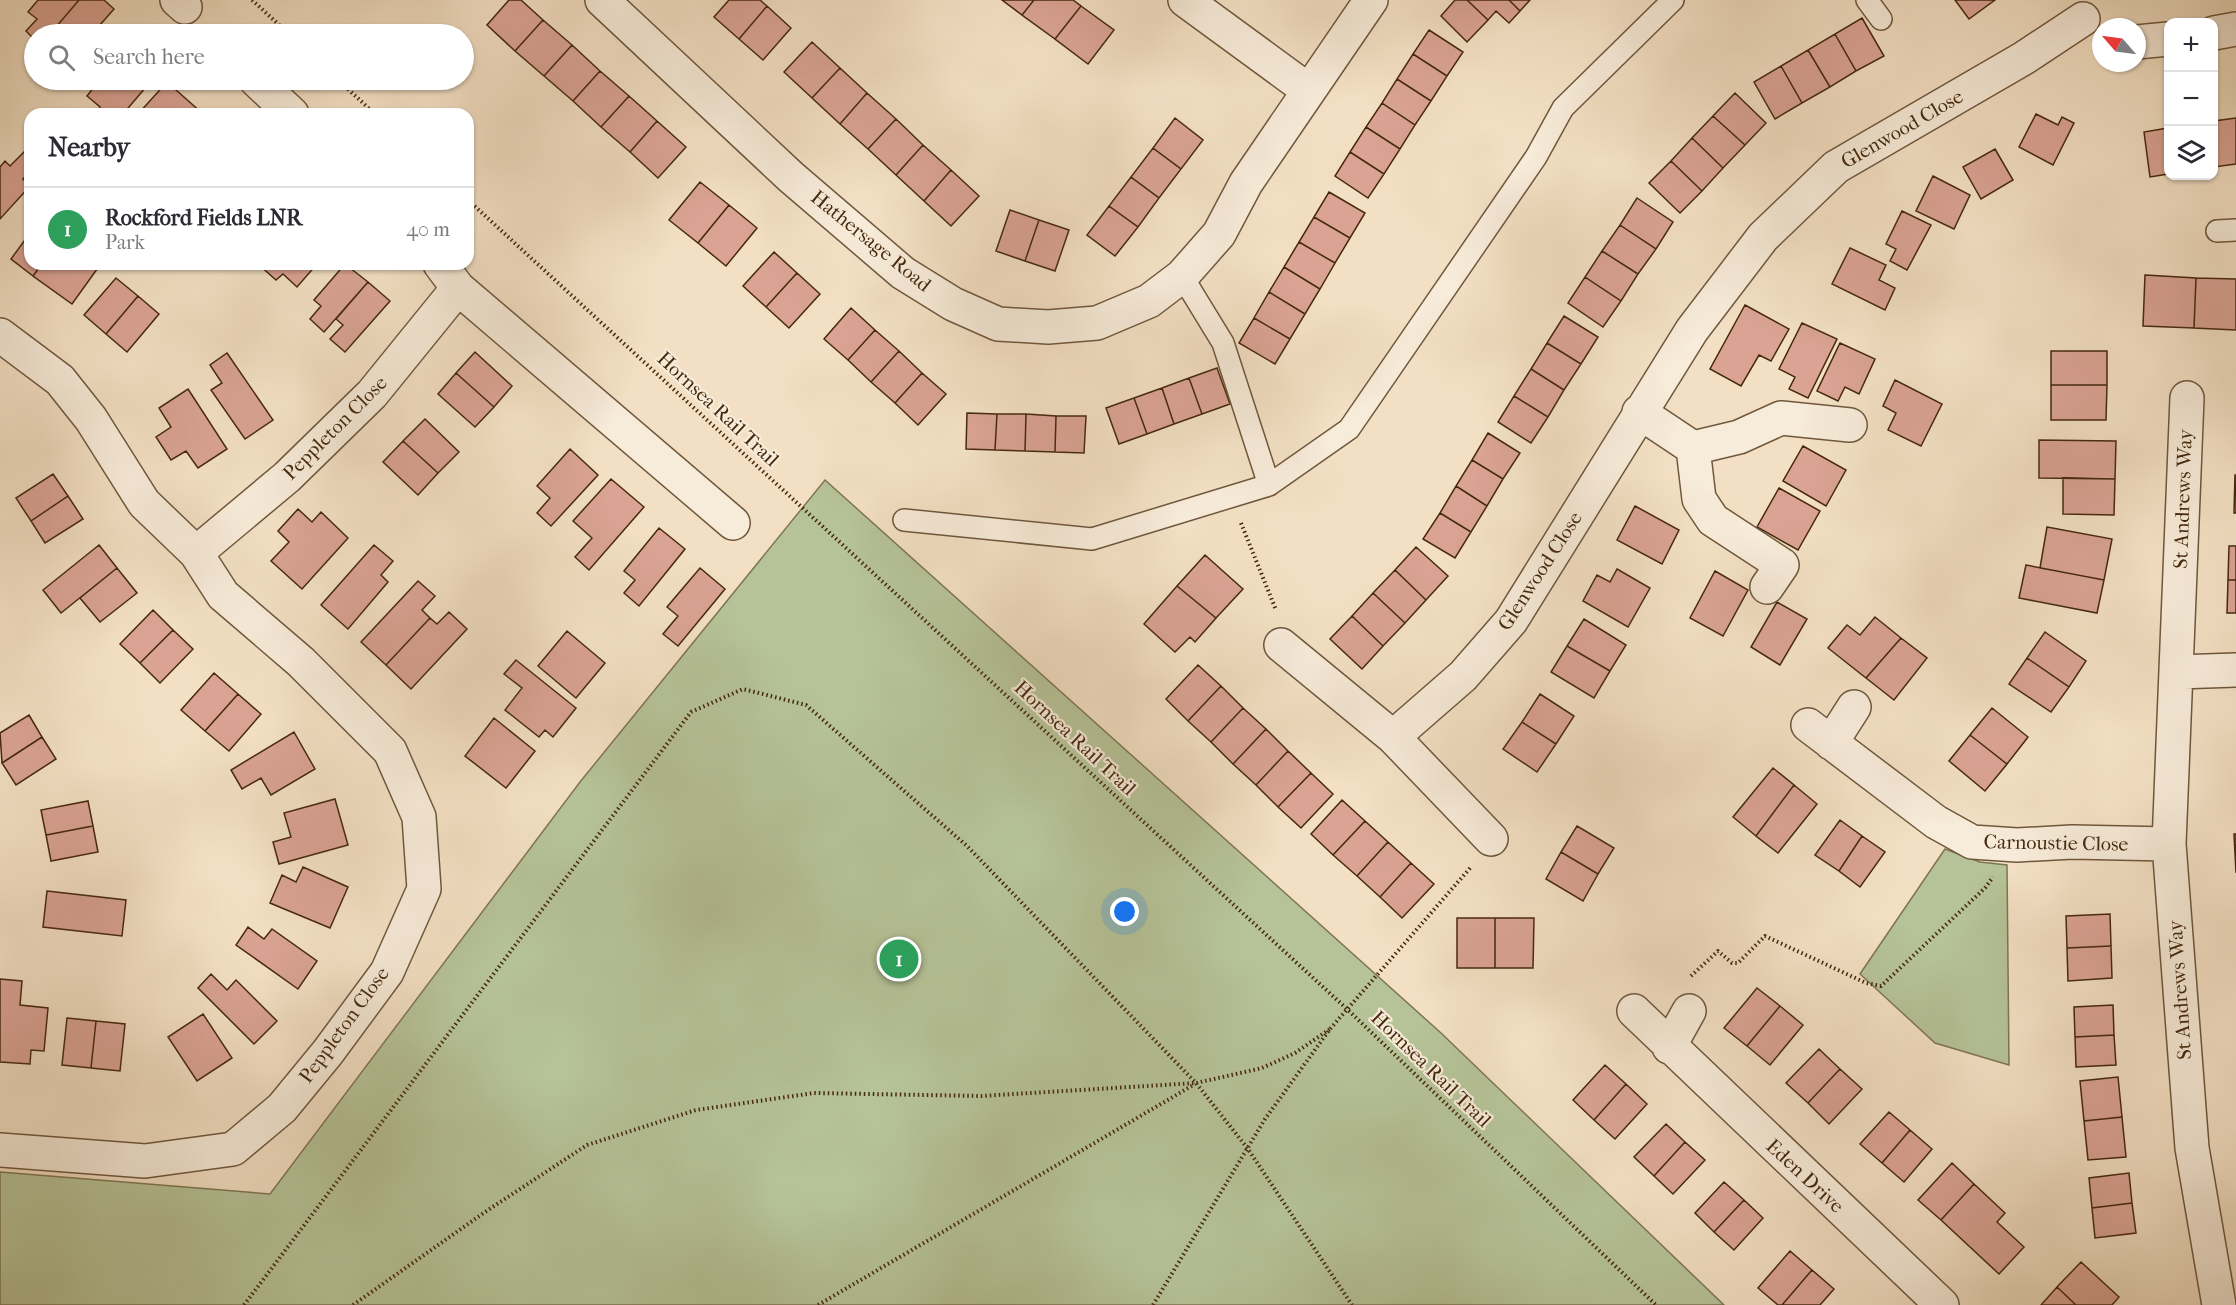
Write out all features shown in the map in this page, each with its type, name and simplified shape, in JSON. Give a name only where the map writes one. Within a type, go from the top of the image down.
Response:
[{"type":"street","name":"Hathersage Road","points":[[603,0],[858,236],[903,273],[953,304],[998,324],[1048,327],[1097,323],[1149,301],[1182,276],[1219,234],[1246,183],[1371,0]]},
{"type":"street","points":[[1185,0],[1308,90]]},
{"type":"street","name":"Glenwood Close","points":[[1393,737],[1463,676],[1511,621],[1692,330],[1763,237],[1836,166],[2024,58],[2086,17]]},
{"type":"street","points":[[2218,32],[2236,29]]},
{"type":"street","points":[[2146,41],[2164,39]]},
{"type":"street","points":[[267,90],[286,108]]},
{"type":"street","name":"Peppleton Close","points":[[196,553],[287,477],[372,394],[449,276],[733,523]]},
{"type":"street","name":"Peppleton Close","points":[[0,335],[60,380],[91,419],[144,503],[196,553],[223,595],[301,662],[390,751],[419,817],[424,889],[387,972],[282,1108],[233,1149],[145,1161],[0,1150]]},
{"type":"street","name":"St Andrews Way","points":[[2187,398],[2169,844],[2192,1148],[2219,1305]]},
{"type":"street","points":[[1639,412],[1693,448],[1739,437],[1781,418],[1850,425]]},
{"type":"street","points":[[1693,448],[1699,499],[1713,520],[1782,565],[1767,587]]},
{"type":"street","points":[[1281,645],[1393,737],[1491,839]]},
{"type":"street","points":[[2177,672],[2236,670]]},
{"type":"street","name":"Carnoustie Close","points":[[1854,707],[1819,734],[1936,822],[1972,842],[2017,845],[2072,842],[2169,844]]},
{"type":"street","name":"Eden Drive","points":[[1634,1011],[1669,1047],[1942,1305]]},
{"type":"street","points":[[1669,1047],[1689,1011]]},
{"type":"lane","points":[[904,520],[1092,540],[1269,485],[1349,429],[1536,157],[1563,108],[1672,0]]},
{"type":"lane","points":[[1867,0],[1881,19]]},
{"type":"lane","points":[[1182,276],[1224,343],[1269,485]]},
{"type":"path","points":[[252,0],[278,24]]},
{"type":"path","points":[[349,90],[368,108]]},
{"type":"path","name":"Hornsea Rail Trail","points":[[474,206],[1348,1010],[1656,1305]]},
{"type":"path","points":[[1231,497],[1283,628],[1281,645]]},
{"type":"path","points":[[243,1305],[691,712],[743,689],[806,705],[967,846],[1196,1083],[1248,1149],[1352,1305]]},
{"type":"path","points":[[1153,1305],[1265,1119],[1330,1029],[1470,868],[1491,839]]},
{"type":"path","points":[[1689,1011],[1677,996],[1684,983],[1709,957],[1718,951],[1732,963],[1738,963],[1765,936],[1866,983],[1881,986],[1985,888],[2017,845]]},
{"type":"path","points":[[353,1305],[485,1212],[587,1145],[696,1110],[814,1093],[981,1096],[1196,1083],[1262,1068],[1294,1053],[1330,1029]]},
{"type":"path","points":[[818,1305],[1196,1083]]},
{"type":"green space","points":[[825,480],[1441,1033],[1724,1305],[0,1305],[0,1172],[270,1194],[580,782]]},
{"type":"green space","points":[[1945,849],[1980,862],[2007,865],[2009,1065],[1935,1043],[1860,974]]},
{"type":"building","points":[[38,0],[79,0],[59,24],[32,24],[37,19],[28,12]]},
{"type":"building","points":[[79,0],[104,0],[114,9],[101,24],[59,24]]},
{"type":"building","points":[[509,0],[521,0],[543,20],[515,51],[487,25]]},
{"type":"building","points":[[729,0],[760,0],[767,6],[739,39],[714,17]]},
{"type":"building","points":[[1002,0],[1034,0],[1022,15]]},
{"type":"building","points":[[1034,0],[1073,0],[1081,6],[1055,39],[1022,15]]},
{"type":"building","points":[[1455,0],[1467,0],[1488,20],[1467,42],[1441,16]]},
{"type":"building","points":[[1467,0],[1509,0],[1520,11],[1509,23],[1496,11],[1488,20]]},
{"type":"building","points":[[1509,0],[1530,0],[1520,11]]},
{"type":"building","points":[[1955,0],[1995,0],[1969,19]]},
{"type":"building","points":[[767,6],[791,28],[763,60],[739,39]]},
{"type":"building","points":[[1081,6],[1114,30],[1088,64],[1055,39]]},
{"type":"building","points":[[1862,18],[1884,56],[1856,71],[1835,34]]},
{"type":"building","points":[[543,20],[572,45],[544,76],[515,51]]},
{"type":"building","points":[[1429,30],[1463,52],[1447,76],[1413,54]]},
{"type":"building","points":[[1835,34],[1856,71],[1830,87],[1808,50]]},
{"type":"building","points":[[812,42],[840,68],[812,98],[784,72]]},
{"type":"building","points":[[572,45],[600,71],[573,101],[544,76]]},
{"type":"building","points":[[1808,50],[1830,87],[1802,103],[1781,66]]},
{"type":"building","points":[[1413,54],[1447,76],[1431,101],[1397,79]]},
{"type":"building","points":[[1781,66],[1802,103],[1775,119],[1754,82]]},
{"type":"building","points":[[840,68],[867,93],[840,124],[812,98]]},
{"type":"building","points":[[600,71],[629,96],[601,127],[573,101]]},
{"type":"building","points":[[1397,79],[1431,101],[1415,125],[1382,103]]},
{"type":"building","points":[[92,90],[143,90],[128,108],[99,108],[87,96]]},
{"type":"building","points":[[160,90],[176,90],[196,108],[143,108]]},
{"type":"building","points":[[867,93],[896,119],[868,149],[840,124]]},
{"type":"building","points":[[1735,93],[1766,123],[1745,145],[1713,116]]},
{"type":"building","points":[[629,96],[657,121],[630,152],[601,127]]},
{"type":"building","points":[[1382,103],[1415,125],[1400,149],[1366,127]]},
{"type":"building","points":[[2036,114],[2058,125],[2062,117],[2074,123],[2053,165],[2019,147]]},
{"type":"building","points":[[1713,116],[1745,145],[1723,168],[1692,138]]},
{"type":"building","points":[[1175,118],[1203,140],[1181,169],[1153,148]]},
{"type":"building","points":[[2236,118],[2236,164],[2218,166],[2218,120]]},
{"type":"building","points":[[896,119],[923,145],[896,175],[868,149]]},
{"type":"building","points":[[657,121],[686,147],[658,178],[630,152]]},
{"type":"building","points":[[1366,127],[1400,149],[1384,174],[1350,152]]},
{"type":"building","points":[[2164,129],[2164,175],[2150,177],[2144,132]]},
{"type":"building","points":[[1692,138],[1723,168],[1702,191],[1671,161]]},
{"type":"building","points":[[923,145],[951,170],[924,201],[896,175]]},
{"type":"building","points":[[1153,148],[1181,169],[1159,198],[1131,177]]},
{"type":"building","points":[[1995,149],[2013,180],[1981,199],[1963,167]]},
{"type":"building","points":[[24,152],[24,193],[0,219],[0,167],[5,161],[10,166]]},
{"type":"building","points":[[1350,152],[1384,174],[1368,198],[1335,176]]},
{"type":"building","points":[[1671,161],[1702,191],[1680,213],[1649,183]]},
{"type":"building","points":[[951,170],[979,196],[951,226],[924,201]]},
{"type":"building","points":[[1933,176],[1970,195],[1954,229],[1916,211]]},
{"type":"building","points":[[1131,177],[1159,198],[1138,227],[1109,206]]},
{"type":"building","points":[[700,182],[729,205],[698,243],[669,220]]},
{"type":"building","points":[[1329,192],[1365,213],[1350,238],[1314,217]]},
{"type":"building","points":[[1637,198],[1673,222],[1656,249],[1620,225]]},
{"type":"building","points":[[729,205],[757,228],[726,266],[698,243]]},
{"type":"building","points":[[1109,206],[1138,227],[1115,256],[1087,235]]},
{"type":"building","points":[[1010,210],[1039,220],[1025,261],[996,251]]},
{"type":"building","points":[[1902,211],[1931,225],[1907,270],[1890,261],[1896,249],[1886,244]]},
{"type":"building","points":[[1314,217],[1350,238],[1335,263],[1299,242]]},
{"type":"building","points":[[1039,220],[1069,230],[1055,271],[1025,261]]},
{"type":"building","points":[[1620,225],[1656,249],[1638,274],[1602,251]]},
{"type":"building","points":[[24,241],[24,269],[11,259]]},
{"type":"building","points":[[1299,242],[1335,263],[1320,289],[1284,267]]},
{"type":"building","points":[[1850,248],[1886,265],[1879,280],[1895,288],[1885,310],[1832,284]]},
{"type":"building","points":[[1602,251],[1638,274],[1621,301],[1585,277]]},
{"type":"building","points":[[774,252],[797,273],[766,307],[743,286]]},
{"type":"building","points":[[1284,267],[1320,289],[1305,314],[1269,292]]},
{"type":"building","points":[[25,270],[38,270],[33,276]]},
{"type":"building","points":[[38,270],[96,270],[72,304],[33,276]]},
{"type":"building","points":[[265,270],[312,270],[297,287],[283,274],[276,280]]},
{"type":"building","points":[[340,270],[353,270],[368,282],[324,332],[310,319],[321,306],[314,300]]},
{"type":"building","points":[[797,273],[820,294],[789,328],[766,307]]},
{"type":"building","points":[[2145,275],[2196,278],[2194,328],[2143,326]]},
{"type":"building","points":[[1585,277],[1621,301],[1603,327],[1568,303]]},
{"type":"building","points":[[116,278],[138,296],[106,334],[84,315]]},
{"type":"building","points":[[2196,278],[2236,279],[2236,330],[2194,328]]},
{"type":"building","points":[[368,282],[390,301],[345,352],[330,339],[343,325],[336,319]]},
{"type":"building","points":[[1269,292],[1305,314],[1290,339],[1254,318]]},
{"type":"building","points":[[138,296],[159,314],[127,352],[106,334]]},
{"type":"building","points":[[1745,305],[1789,329],[1771,361],[1759,355],[1741,386],[1710,369]]},
{"type":"building","points":[[851,308],[875,330],[848,360],[824,339]]},
{"type":"building","points":[[1564,316],[1598,337],[1581,364],[1547,343]]},
{"type":"building","points":[[1254,318],[1290,339],[1275,364],[1239,343]]},
{"type":"building","points":[[1802,323],[1837,339],[1808,398],[1789,389],[1795,377],[1779,369]]},
{"type":"building","points":[[875,330],[899,351],[871,382],[848,360]]},
{"type":"building","points":[[1547,343],[1581,364],[1564,390],[1531,369]]},
{"type":"building","points":[[1840,343],[1875,359],[1859,394],[1845,387],[1838,401],[1817,391]]},
{"type":"building","points":[[899,351],[922,373],[895,403],[871,382]]},
{"type":"building","points":[[2051,351],[2107,351],[2107,385],[2051,385]]},
{"type":"building","points":[[475,352],[512,386],[494,407],[456,373]]},
{"type":"building","points":[[227,353],[273,420],[245,439],[211,390],[222,383],[210,365]]},
{"type":"building","points":[[1217,368],[1230,404],[1202,414],[1189,378]]},
{"type":"building","points":[[1531,369],[1564,390],[1548,417],[1514,396]]},
{"type":"building","points":[[456,373],[494,407],[475,427],[438,394]]},
{"type":"building","points":[[922,373],[946,394],[918,425],[895,403]]},
{"type":"building","points":[[1189,378],[1202,414],[1174,424],[1162,388]]},
{"type":"building","points":[[1895,380],[1942,404],[1921,446],[1888,430],[1896,413],[1883,406]]},
{"type":"building","points":[[2051,385],[2107,385],[2106,420],[2051,420]]},
{"type":"building","points":[[1162,388],[1174,424],[1147,434],[1134,398]]},
{"type":"building","points":[[188,389],[227,449],[198,468],[186,451],[171,460],[156,437],[171,427],[159,408]]},
{"type":"building","points":[[1514,396],[1548,417],[1531,443],[1498,422]]},
{"type":"building","points":[[1134,398],[1147,434],[1119,444],[1106,408]]},
{"type":"building","points":[[967,413],[997,414],[995,450],[966,449]]},
{"type":"building","points":[[997,414],[1026,414],[1025,451],[995,450]]},
{"type":"building","points":[[1026,414],[1056,416],[1055,452],[1025,451]]},
{"type":"building","points":[[1056,416],[1086,416],[1084,453],[1055,452]]},
{"type":"building","points":[[425,419],[459,452],[438,473],[403,441]]},
{"type":"building","points":[[1488,433],[1520,453],[1503,479],[1472,460]]},
{"type":"building","points":[[2039,440],[2116,441],[2115,479],[2039,478]]},
{"type":"building","points":[[403,441],[438,473],[418,495],[383,462]]},
{"type":"building","points":[[1803,446],[1846,470],[1826,506],[1783,481]]},
{"type":"building","points":[[570,449],[598,475],[551,526],[537,513],[550,498],[537,486]]},
{"type":"building","points":[[1472,460],[1503,479],[1487,506],[1456,486]]},
{"type":"building","points":[[53,474],[68,496],[31,521],[16,498]]},
{"type":"building","points":[[2235,475],[2236,513],[2234,513]]},
{"type":"building","points":[[2063,478],[2115,479],[2114,515],[2063,514]]},
{"type":"building","points":[[611,479],[644,507],[589,570],[575,557],[592,538],[573,521]]},
{"type":"building","points":[[1456,486],[1487,506],[1471,532],[1440,513]]},
{"type":"building","points":[[1779,488],[1820,511],[1798,550],[1757,527]]},
{"type":"building","points":[[68,496],[83,519],[45,543],[31,521]]},
{"type":"building","points":[[1635,506],[1679,530],[1662,564],[1617,540]]},
{"type":"building","points":[[298,509],[312,522],[321,512],[348,538],[302,589],[271,561],[289,542],[278,531]]},
{"type":"building","points":[[1440,513],[1471,532],[1455,558],[1423,539]]},
{"type":"building","points":[[2047,527],[2112,539],[2104,580],[2040,568]]},
{"type":"building","points":[[659,528],[685,549],[639,606],[624,593],[635,580],[624,571]]},
{"type":"building","points":[[99,545],[117,568],[61,613],[43,590]]},
{"type":"building","points":[[374,545],[393,561],[381,575],[388,582],[348,629],[321,605]]},
{"type":"building","points":[[2229,546],[2236,546],[2236,580],[2228,580]]},
{"type":"building","points":[[1416,547],[1448,576],[1426,600],[1395,570]]},
{"type":"building","points":[[1205,555],[1243,589],[1216,618],[1177,586]]},
{"type":"building","points":[[2026,565],[2104,580],[2097,613],[2019,598]]},
{"type":"building","points":[[117,568],[137,593],[100,622],[80,598]]},
{"type":"building","points":[[700,568],[725,589],[678,646],[663,634],[678,616],[667,607]]},
{"type":"building","points":[[1617,569],[1650,588],[1628,627],[1583,601],[1597,575],[1610,582]]},
{"type":"building","points":[[1395,570],[1426,600],[1405,623],[1373,593]]},
{"type":"building","points":[[1715,571],[1748,590],[1723,636],[1690,618]]},
{"type":"building","points":[[2228,580],[2236,580],[2236,613],[2227,613]]},
{"type":"building","points":[[418,581],[435,596],[422,610],[430,618],[386,665],[361,642]]},
{"type":"building","points":[[1177,586],[1216,618],[1195,642],[1190,637],[1175,652],[1144,624]]},
{"type":"building","points":[[1373,593],[1405,623],[1383,646],[1352,616]]},
{"type":"building","points":[[1777,602],[1807,619],[1780,665],[1751,647]]},
{"type":"building","points":[[153,610],[173,630],[140,663],[120,644]]},
{"type":"building","points":[[449,612],[467,629],[411,689],[386,665],[430,618],[437,624]]},
{"type":"building","points":[[1352,616],[1383,646],[1362,669],[1330,639]]},
{"type":"building","points":[[1875,617],[1901,638],[1866,678],[1828,648],[1847,625],[1860,635]]},
{"type":"building","points":[[1584,619],[1626,645],[1610,671],[1567,646]]},
{"type":"building","points":[[173,630],[193,649],[160,683],[140,663]]},
{"type":"building","points":[[567,631],[605,663],[576,698],[538,666]]},
{"type":"building","points":[[2045,632],[2086,661],[2069,687],[2027,658]]},
{"type":"building","points":[[1901,638],[1927,658],[1894,700],[1866,678]]},
{"type":"building","points":[[1567,646],[1610,671],[1594,698],[1551,672]]},
{"type":"building","points":[[2027,658],[2069,687],[2051,712],[2009,684]]},
{"type":"building","points":[[516,660],[576,708],[553,737],[545,730],[539,737],[505,710],[522,688],[504,674]]},
{"type":"building","points":[[1198,665],[1221,686],[1188,721],[1166,699]]},
{"type":"building","points":[[214,673],[238,694],[205,731],[181,710]]},
{"type":"building","points":[[1221,686],[1243,708],[1211,742],[1188,721]]},
{"type":"building","points":[[238,694],[261,714],[229,751],[205,731]]},
{"type":"building","points":[[1540,694],[1574,716],[1556,744],[1522,722]]},
{"type":"building","points":[[1243,708],[1266,729],[1233,764],[1211,742]]},
{"type":"building","points":[[1992,708],[2028,737],[2007,764],[1970,735]]},
{"type":"building","points":[[29,715],[42,737],[2,763],[0,733]]},
{"type":"building","points":[[494,718],[535,751],[506,788],[465,756]]},
{"type":"building","points":[[1522,722],[1556,744],[1537,772],[1503,749]]},
{"type":"building","points":[[1266,729],[1288,751],[1256,785],[1233,764]]},
{"type":"building","points":[[294,732],[315,769],[271,795],[261,778],[242,789],[231,770]]},
{"type":"building","points":[[1970,735],[2007,764],[1985,791],[1949,761]]},
{"type":"building","points":[[42,737],[56,759],[16,785],[2,763]]},
{"type":"building","points":[[1288,751],[1311,773],[1278,807],[1256,785]]},
{"type":"building","points":[[1773,768],[1794,785],[1756,836],[1733,817]]},
{"type":"building","points":[[1311,773],[1333,794],[1301,828],[1278,807]]},
{"type":"building","points":[[1794,785],[1817,804],[1778,853],[1756,836]]},
{"type":"building","points":[[335,799],[348,845],[279,864],[273,842],[291,837],[284,813]]},
{"type":"building","points":[[1342,800],[1365,821],[1333,855],[1311,834]]},
{"type":"building","points":[[88,801],[93,826],[46,835],[41,810]]},
{"type":"building","points":[[1840,820],[1862,836],[1839,871],[1815,855]]},
{"type":"building","points":[[1365,821],[1388,842],[1357,876],[1333,855]]},
{"type":"building","points":[[93,826],[98,852],[51,861],[46,835]]},
{"type":"building","points":[[1577,826],[1614,848],[1598,874],[1561,852]]},
{"type":"building","points":[[2234,834],[2236,834],[2236,873]]},
{"type":"building","points":[[1862,836],[1885,852],[1860,887],[1839,871]]},
{"type":"building","points":[[1388,842],[1411,863],[1380,897],[1357,876]]},
{"type":"building","points":[[1561,852],[1598,874],[1583,901],[1546,879]]},
{"type":"building","points":[[1411,863],[1434,884],[1402,918],[1380,897]]},
{"type":"building","points":[[303,867],[348,887],[330,928],[270,903],[282,875],[296,882]]},
{"type":"building","points":[[47,891],[126,900],[122,936],[43,927]]},
{"type":"building","points":[[2110,914],[2111,946],[2067,948],[2066,916]]},
{"type":"building","points":[[1457,918],[1495,918],[1495,968],[1457,968]]},
{"type":"building","points":[[1495,918],[1534,918],[1533,968],[1495,968]]},
{"type":"building","points":[[248,927],[264,939],[272,929],[317,961],[298,989],[236,945]]},
{"type":"building","points":[[2111,946],[2112,978],[2068,981],[2067,948]]},
{"type":"building","points":[[211,974],[227,990],[236,980],[277,1021],[254,1044],[198,988]]},
{"type":"building","points":[[0,979],[22,981],[20,1005],[48,1008],[44,1051],[31,1050],[30,1064],[0,1062]]},
{"type":"building","points":[[1757,988],[1780,1006],[1747,1046],[1724,1028]]},
{"type":"building","points":[[2113,1005],[2114,1035],[2075,1037],[2074,1007]]},
{"type":"building","points":[[1780,1006],[1803,1025],[1770,1065],[1747,1046]]},
{"type":"building","points":[[203,1014],[232,1058],[197,1081],[168,1037]]},
{"type":"building","points":[[67,1018],[96,1021],[91,1068],[62,1065]]},
{"type":"building","points":[[96,1021],[125,1024],[120,1071],[91,1068]]},
{"type":"building","points":[[2114,1035],[2116,1065],[2076,1067],[2075,1037]]},
{"type":"building","points":[[1819,1049],[1840,1069],[1808,1103],[1786,1083]]},
{"type":"building","points":[[1605,1065],[1626,1084],[1594,1120],[1573,1100]]},
{"type":"building","points":[[1840,1069],[1862,1089],[1829,1124],[1808,1103]]},
{"type":"building","points":[[2118,1077],[2122,1117],[2084,1121],[2080,1081]]},
{"type":"building","points":[[1626,1084],[1647,1104],[1615,1139],[1594,1120]]},
{"type":"building","points":[[1889,1112],[1910,1130],[1882,1163],[1860,1144]]},
{"type":"building","points":[[2122,1117],[2126,1157],[2088,1160],[2084,1121]]},
{"type":"building","points":[[1666,1124],[1685,1142],[1654,1176],[1634,1157]]},
{"type":"building","points":[[1910,1130],[1932,1149],[1904,1182],[1882,1163]]},
{"type":"building","points":[[1685,1142],[1705,1160],[1673,1194],[1654,1176]]},
{"type":"building","points":[[1952,1163],[1974,1184],[1941,1220],[1918,1200]]},
{"type":"building","points":[[2129,1173],[2132,1203],[2092,1208],[2089,1178]]},
{"type":"building","points":[[1724,1182],[1744,1200],[1714,1232],[1695,1213]]},
{"type":"building","points":[[1974,1184],[2005,1213],[1997,1222],[2024,1247],[1999,1274],[1941,1220]]},
{"type":"building","points":[[1744,1200],[1763,1218],[1734,1250],[1714,1232]]},
{"type":"building","points":[[2132,1203],[2136,1233],[2095,1238],[2092,1208]]},
{"type":"building","points":[[1790,1251],[1812,1270],[1782,1305],[1778,1305],[1758,1288]]},
{"type":"building","points":[[2081,1262],[2119,1297],[2112,1305],[2076,1305],[2057,1287]]},
{"type":"building","points":[[1812,1270],[1834,1289],[1820,1305],[1782,1305]]},
{"type":"building","points":[[2057,1287],[2076,1305],[2041,1305]]},
{"type":"place","name":"Rockford Fields LNR","points":[[899,959]]}]
